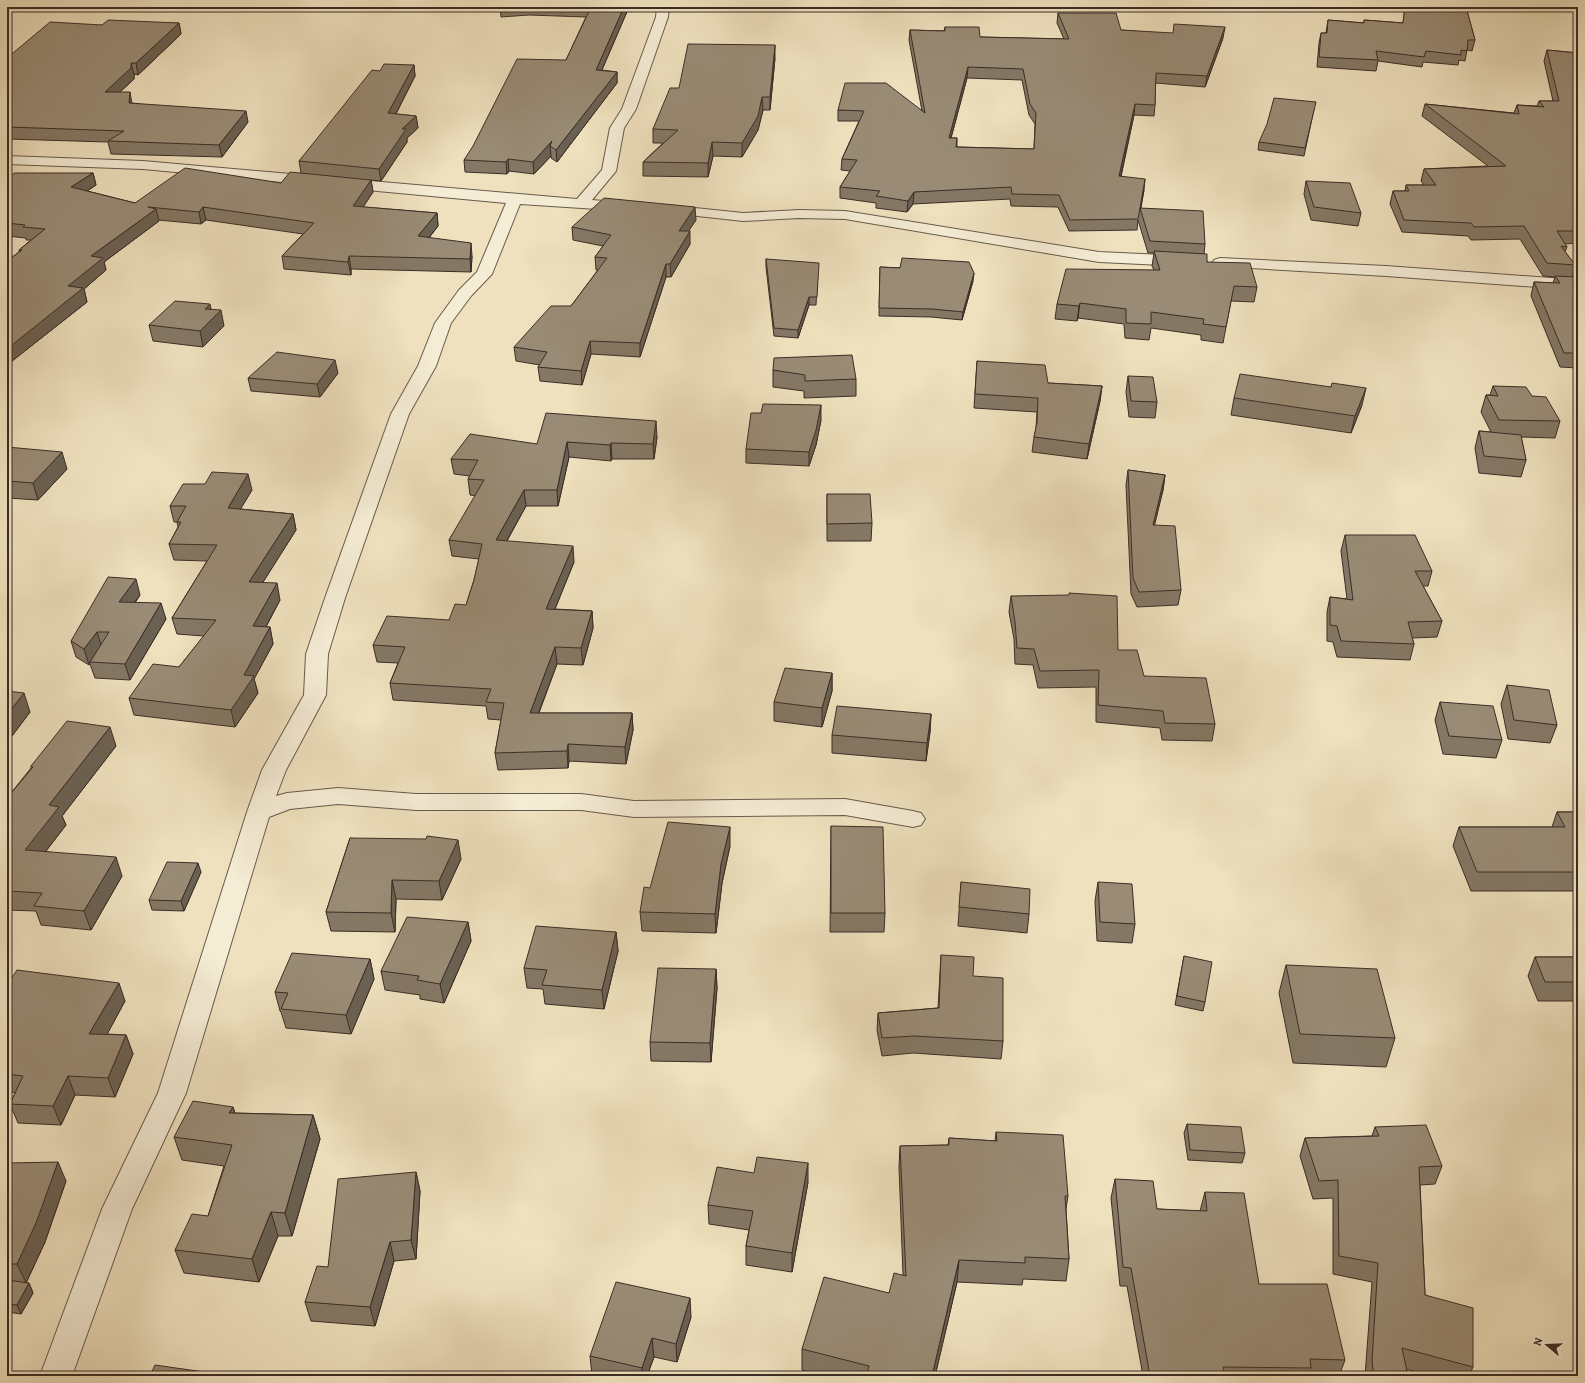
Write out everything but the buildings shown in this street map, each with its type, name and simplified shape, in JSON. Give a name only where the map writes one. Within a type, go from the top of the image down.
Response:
[{"type":"street","points":[[582,202],[609,171],[617,128],[629,109],[662,17],[663,7]]},
{"type":"street","points":[[7,160],[143,165],[515,199],[582,202],[685,210],[743,217],[799,214],[845,215],[1099,257],[1386,272],[1578,285]]},
{"type":"street","points":[[56,1376],[117,1209],[172,1093],[259,812],[274,770],[315,695],[317,654],[335,598],[400,414],[427,366],[443,323],[465,293],[484,274],[515,199]]},
{"type":"street","points":[[259,812],[287,801],[338,796],[416,802],[581,802],[634,809],[845,807],[913,819]]}]
